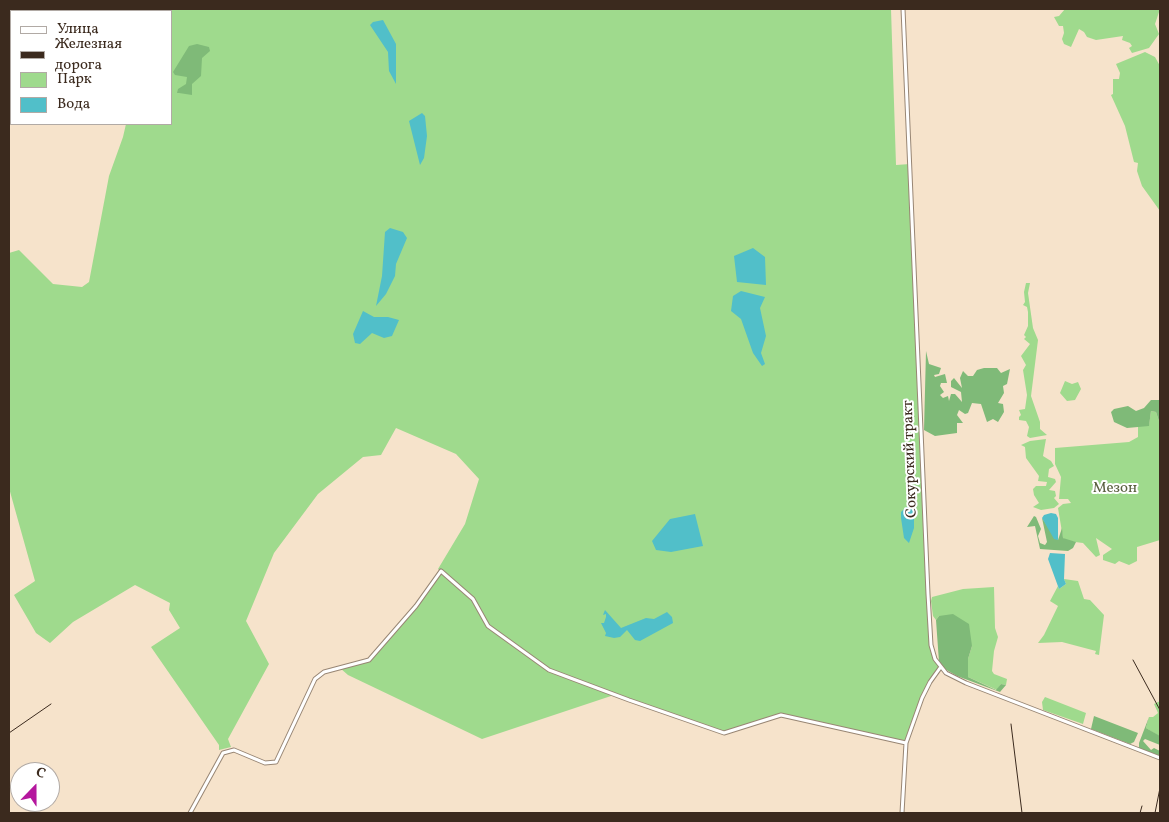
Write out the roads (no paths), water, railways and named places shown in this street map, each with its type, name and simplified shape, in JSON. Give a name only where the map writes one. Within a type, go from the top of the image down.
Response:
[{"type":"street","name":"Сокурский тракт","points":[[903,9],[929,610],[933,653],[940,668]]},
{"type":"street","points":[[190,813],[223,753],[234,750],[265,762],[276,762],[315,679],[324,672],[369,660],[416,606],[441,571],[473,599],[488,626],[549,670],[629,700],[724,733],[781,715],[906,743]]},
{"type":"street","points":[[902,813],[906,743],[922,698],[940,668],[966,682],[1160,758]]},
{"type":"water","points":[[383,20],[396,44],[396,84],[389,71],[388,52],[370,25],[373,22]]},
{"type":"water","points":[[422,113],[425,116],[427,136],[424,158],[420,165],[409,121]]},
{"type":"water","points":[[390,228],[403,232],[407,238],[396,264],[395,276],[386,294],[376,306],[382,276],[385,232]]},
{"type":"water","points":[[753,248],[765,257],[766,285],[737,282],[734,256]]},
{"type":"water","points":[[741,291],[765,297],[760,308],[766,336],[761,353],[765,364],[762,366],[753,353],[741,319],[731,311],[733,296]]},
{"type":"water","points":[[363,311],[374,317],[388,317],[399,320],[392,336],[384,338],[372,333],[360,344],[355,343],[353,334]]},
{"type":"water","points":[[906,507],[914,507],[914,528],[909,543],[904,538],[901,518],[901,512]]},
{"type":"water","points":[[695,514],[703,546],[671,552],[656,550],[652,541],[670,519]]},
{"type":"water","points":[[1056,514],[1058,518],[1058,540],[1054,539],[1042,518],[1044,515]]},
{"type":"water","points":[[1050,553],[1065,554],[1064,579],[1066,584],[1059,589],[1048,559]]},
{"type":"water","points":[[605,610],[621,628],[646,618],[654,619],[667,612],[672,617],[673,623],[640,641],[635,640],[627,630],[620,637],[614,638],[605,636],[606,633],[601,623],[604,623],[606,617],[606,614],[603,615]]},
{"type":"railway","points":[[1133,660],[1160,710]]},
{"type":"railway","points":[[9,733],[51,704]]},
{"type":"railway","points":[[1011,724],[1022,813]]},
{"type":"railway","points":[[1155,813],[1160,788]]},
{"type":"railway","points":[[1140,813],[1142,806]]},
{"type":"park label","name":"Мезон","points":[[1115,489]]}]
